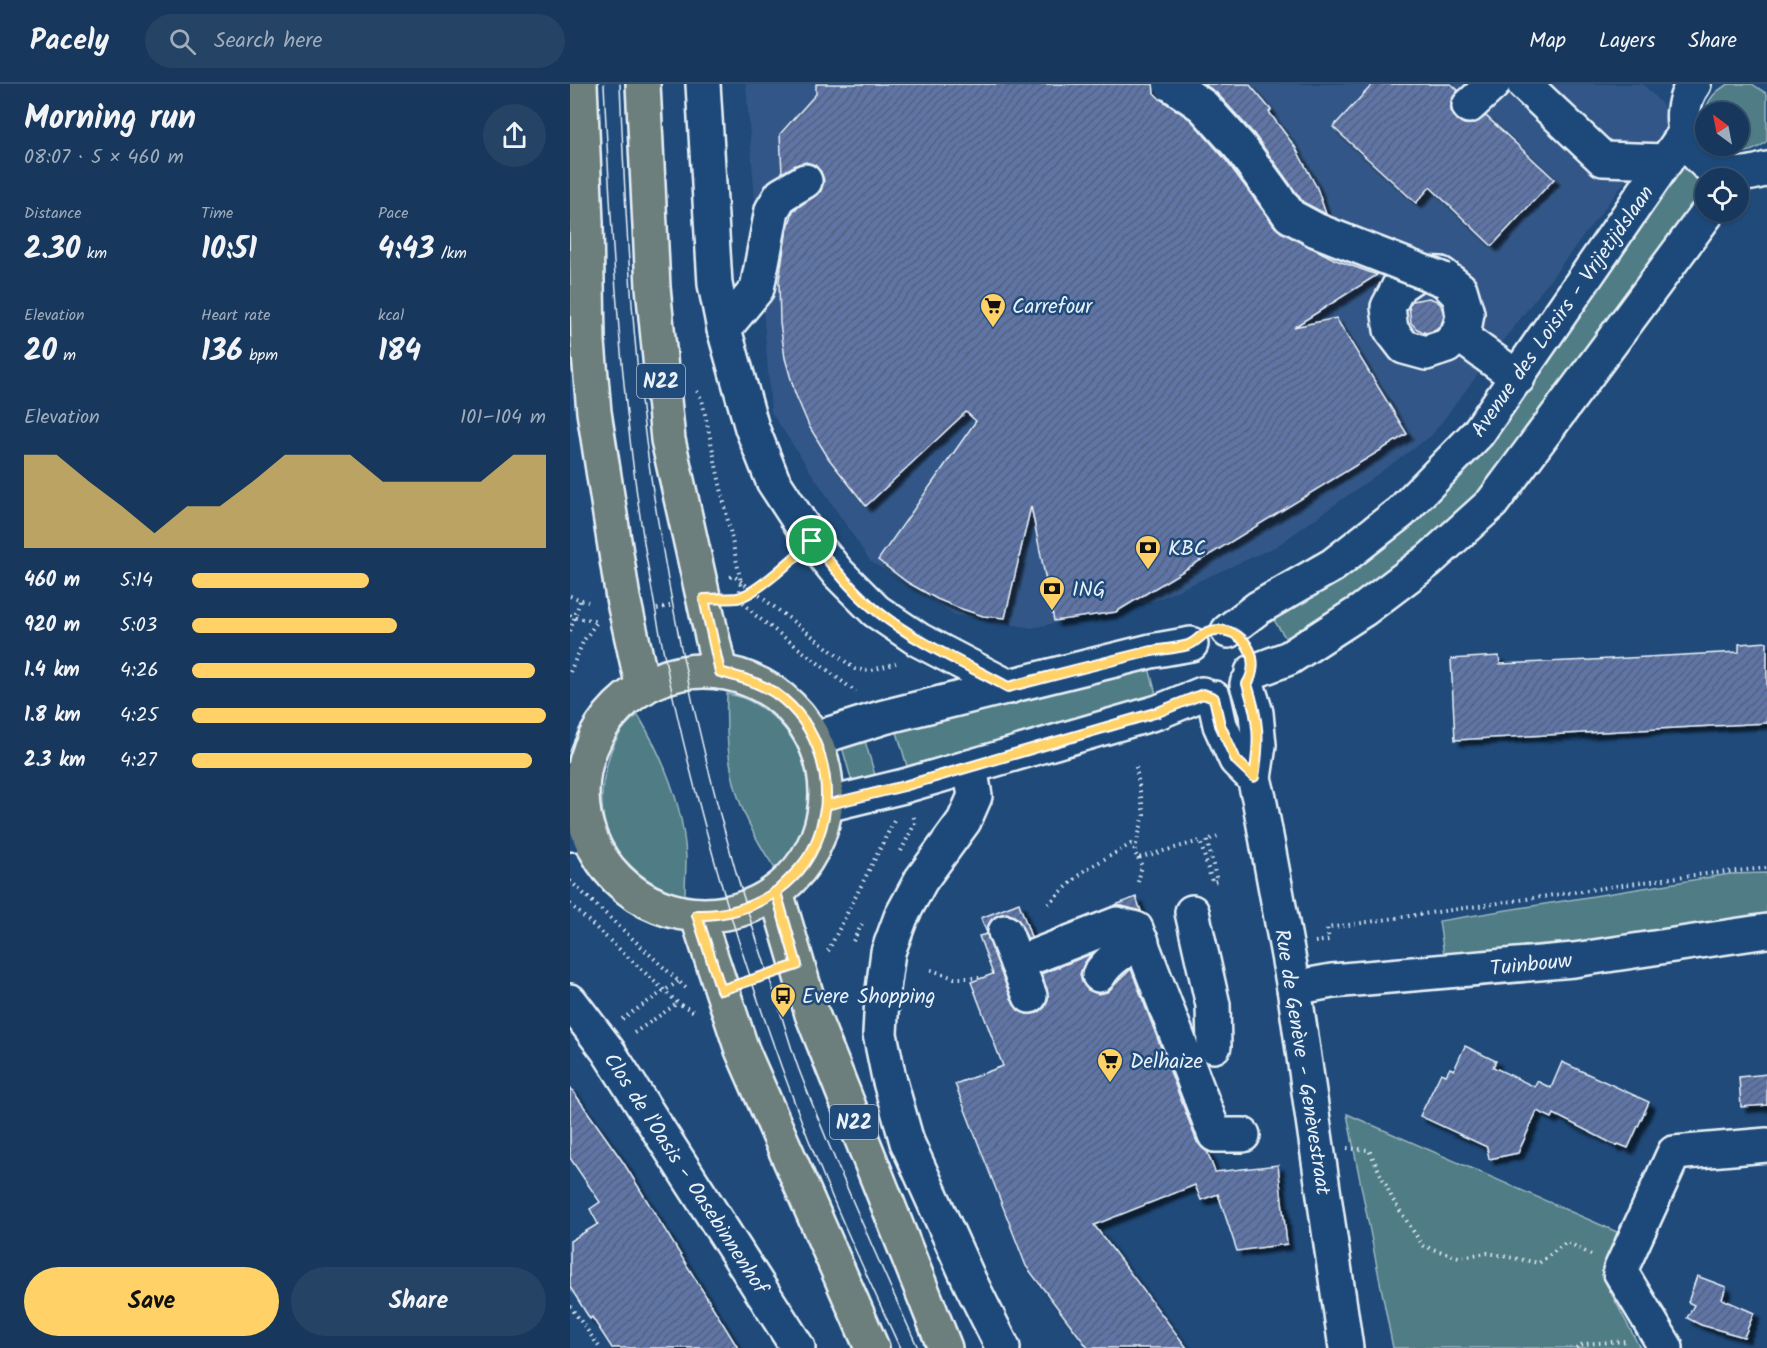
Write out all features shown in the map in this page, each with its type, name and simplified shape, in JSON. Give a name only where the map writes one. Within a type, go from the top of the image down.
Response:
[{"type":"main road","points":[[580,84],[592,400],[605,495],[626,615],[643,687]]},
{"type":"main road","name":"N22","points":[[643,84],[652,266],[659,365],[667,430],[682,507],[715,589],[720,672]]},
{"type":"main road","points":[[685,672],[720,672],[749,679],[776,694],[798,714],[814,739],[825,771],[826,805],[818,838],[801,868],[776,892],[746,908],[713,916],[661,908],[630,891],[605,866],[579,834],[582,807],[576,780],[601,726],[620,704],[643,687],[662,678],[685,672]]},
{"type":"main road","name":"N22","points":[[776,892],[812,1014],[945,1348]]},
{"type":"main road","points":[[697,915],[742,1050],[872,1348]]},
{"type":"street","points":[[703,84],[715,284],[724,329],[752,428],[773,481],[812,541],[838,573],[876,611],[919,640],[1008,687]]},
{"type":"street","points":[[1171,84],[1203,106],[1240,147],[1290,216],[1316,230],[1444,280],[1460,296],[1462,317],[1458,334],[1447,346],[1426,353],[1404,347],[1391,330],[1388,307],[1399,286],[1418,273],[1441,274],[1460,289],[1467,313],[1463,338],[1518,378]]},
{"type":"street","points":[[1469,106],[1493,84]]},
{"type":"street","points":[[1524,84],[1603,159],[1666,160]]},
{"type":"street","points":[[1685,89],[1683,122],[1685,133],[1695,153],[1715,168]]},
{"type":"street","name":"Avenue des Loisirs - Vrijetijdslaan","points":[[1228,631],[1258,608],[1333,565],[1401,512],[1478,434],[1685,133]]},
{"type":"street","points":[[1749,174],[1767,169]]},
{"type":"street","points":[[724,329],[757,289],[772,210],[781,195],[805,181]]},
{"type":"street","points":[[826,805],[904,786],[1208,696],[1232,696],[1240,691],[1250,678],[1289,658],[1364,610],[1429,560],[1492,503],[1701,222]]},
{"type":"street","points":[[1250,678],[1253,662],[1251,651],[1238,636],[1228,631],[1218,630],[1207,632],[1191,644],[1186,655],[1187,678],[1193,688],[1208,696],[1236,760],[1254,777]]},
{"type":"street","points":[[814,739],[884,717],[1151,651],[1191,644]]},
{"type":"street","name":"Rue de Genève - Genèvestraat","points":[[1250,678],[1259,745],[1254,777],[1294,988],[1346,1348]]},
{"type":"street","points":[[970,767],[975,796],[964,820],[921,880],[901,917],[888,952],[880,1034],[889,1078],[907,1142],[970,1282],[1003,1348]]},
{"type":"street","points":[[1192,912],[1213,1005],[1214,1046]]},
{"type":"street","points":[[1017,963],[1117,924],[1136,929],[1215,1135],[1243,1135]]},
{"type":"street","name":"Tuinbouw","points":[[1294,988],[1332,981],[1574,960],[1767,931]]},
{"type":"street","points":[[1005,932],[1030,996]]},
{"type":"street","points":[[1099,975],[1106,963],[1126,949],[1142,942]]},
{"type":"street","name":"Clos de l'Oasis - Oasebinnenhof","points":[[570,1001],[603,1043],[798,1348]]},
{"type":"street","points":[[1663,1344],[1620,1271],[1674,1153],[1767,1144]]},
{"type":"path","points":[[739,598],[753,591],[812,541]]},
{"type":"path","points":[[626,615],[715,589],[734,576],[855,669],[869,671],[899,663]]},
{"type":"path","points":[[715,589],[739,598],[755,615],[856,693]]},
{"type":"path","points":[[570,596],[588,602]]},
{"type":"path","points":[[570,632],[580,601]]},
{"type":"path","points":[[570,615],[598,621],[584,640],[570,672]]},
{"type":"path","points":[[1136,767],[1144,816],[1134,852],[1142,866],[1138,882]]},
{"type":"path","points":[[570,880],[693,994],[707,994],[825,955],[897,815]]},
{"type":"path","points":[[1138,858],[1200,840],[1212,882],[1217,881],[1207,840],[1221,835]]},
{"type":"path","points":[[1048,903],[1085,870],[1131,844],[1136,845]]},
{"type":"path","points":[[1311,942],[1329,940],[1327,928],[1685,876],[1767,868]]},
{"type":"path","points":[[570,904],[678,1003],[703,1016]]},
{"type":"path","points":[[931,970],[954,978],[982,978]]},
{"type":"path","points":[[603,1043],[679,981]]},
{"type":"path","points":[[603,1043],[678,1003]]},
{"type":"path","points":[[1316,1147],[1369,1150],[1393,1200],[1423,1246],[1459,1257],[1488,1253],[1539,1263],[1567,1242],[1620,1271]]},
{"type":"path","points":[[570,1306],[600,1348]]},
{"type":"path","points":[[1576,1348],[1583,1344],[1663,1344]]},
{"type":"shaded area","points":[[746,84],[1643,84],[1674,117],[1431,436],[1277,546],[1154,601],[1032,628],[955,615],[870,561],[771,412]]},
{"type":"green space","points":[[1729,84],[1752,84],[1767,94],[1767,141],[1749,151],[1749,102],[1709,102],[1713,95]]},
{"type":"green space","points":[[1683,159],[1695,169],[1695,212],[1524,448],[1438,540],[1290,645],[1270,614],[1352,565]]},
{"type":"green space","points":[[1148,664],[1157,698],[907,766],[897,732]]},
{"type":"green space","points":[[727,694],[751,702],[772,716],[787,732],[799,751],[806,771],[808,792],[801,834],[790,853],[776,870],[751,827],[735,786],[728,743]]},
{"type":"green space","points":[[638,715],[664,766],[677,802],[686,858],[685,895],[658,886],[634,869],[615,846],[604,820],[602,792],[609,758],[622,731]]},
{"type":"green space","points":[[865,741],[875,775],[852,782],[842,747]]},
{"type":"green space","points":[[1767,873],[1767,913],[1714,927],[1445,961],[1439,921],[1730,874]]},
{"type":"green space","points":[[1347,1114],[1617,1232],[1603,1278],[1640,1348],[1393,1348]]},
{"type":"building","name":"Carrefour","points":[[816,84],[1153,84],[1154,93],[1191,120],[1225,159],[1275,227],[1336,260],[1377,275],[1294,327],[1336,318],[1407,434],[1116,612],[1054,621],[1031,506],[1005,618],[983,616],[959,608],[907,582],[878,560],[976,421],[966,412],[866,506],[829,459],[809,426],[795,393],[785,358],[780,323],[779,281],[786,235],[793,211],[821,191],[824,180],[815,165],[806,162],[782,173],[780,134],[816,94]]},
{"type":"building","points":[[1204,84],[1249,84],[1271,110],[1269,112],[1295,147],[1317,188],[1326,214],[1303,202],[1254,134],[1217,93]]},
{"type":"building","points":[[1373,84],[1451,84],[1458,90],[1451,101],[1451,111],[1456,119],[1464,124],[1472,124],[1486,116],[1554,179],[1492,246],[1430,187],[1416,203],[1333,127]]},
{"type":"building","points":[[1429,298],[1441,305],[1444,316],[1441,325],[1436,330],[1426,333],[1411,323],[1409,306],[1412,301]]},
{"type":"building","points":[[1767,642],[1767,723],[1455,740],[1451,659],[1499,656],[1500,664],[1591,660],[1739,652],[1739,644]]},
{"type":"building","points":[[1136,897],[1141,911],[1113,906]]},
{"type":"building","points":[[1019,903],[1031,937],[1028,939],[1017,918],[1007,913],[991,920],[987,933],[981,918]]},
{"type":"building","points":[[987,934],[1013,1003],[1018,1010],[1027,1014],[1037,1013],[1045,1007],[1048,999],[1041,974],[1091,954],[1080,974],[1088,990],[1098,994],[1107,992],[1131,969],[1197,1142],[1207,1151],[1215,1172],[1278,1165],[1287,1244],[1237,1251],[1218,1194],[1201,1200],[1195,1185],[1094,1225],[1187,1348],[1088,1348],[1026,1266],[955,1084],[1003,1066],[971,982],[993,974],[979,936]]},
{"type":"building","points":[[1465,1046],[1496,1061],[1493,1067],[1535,1087],[1537,1081],[1551,1088],[1562,1062],[1649,1102],[1628,1148],[1618,1144],[1617,1146],[1554,1114],[1552,1118],[1537,1111],[1518,1153],[1489,1159],[1487,1147],[1420,1116],[1441,1073],[1446,1075],[1450,1068],[1454,1070]]},
{"type":"building","points":[[1767,1074],[1767,1105],[1741,1107],[1739,1077]]},
{"type":"building","points":[[570,1087],[623,1162],[738,1348],[612,1348],[592,1317],[590,1319],[570,1287],[570,1241],[598,1224],[590,1209],[600,1202],[570,1158]]},
{"type":"building","points":[[1697,1276],[1726,1287],[1722,1299],[1754,1313],[1744,1337],[1701,1325],[1687,1318],[1694,1305],[1688,1302]]},
{"type":"tram line","points":[[604,84],[626,409],[653,594],[685,748],[726,901],[776,1051],[826,1182],[900,1348]]},
{"type":"tram line","points":[[620,84],[628,247],[642,409],[667,576],[691,696],[736,873],[799,1070],[856,1210],[918,1348]]},
{"type":"place","name":"Carrefour","points":[[993,329]]},
{"type":"place","name":"KBC","points":[[1148,571]]},
{"type":"place","name":"ING","points":[[1052,612]]},
{"type":"place","name":"Evere Shopping","points":[[783,1019]]},
{"type":"place","name":"Delhaize","points":[[1110,1084]]},
{"type":"route","points":[[812,541],[753,591],[739,598],[704,599],[720,672],[749,679],[776,694],[798,714],[814,739],[825,771],[826,805],[818,838],[801,868],[776,892],[797,965],[721,990],[697,915],[713,916],[730,913],[762,901],[776,892],[801,868],[818,838],[826,805],[904,786],[1158,712],[1203,694],[1214,698],[1220,725],[1236,760],[1254,777],[1259,745],[1256,713],[1247,684],[1253,662],[1251,651],[1238,636],[1228,631],[1207,632],[1191,644],[1151,651],[1008,687],[919,640],[876,611],[838,573],[812,541]]}]
